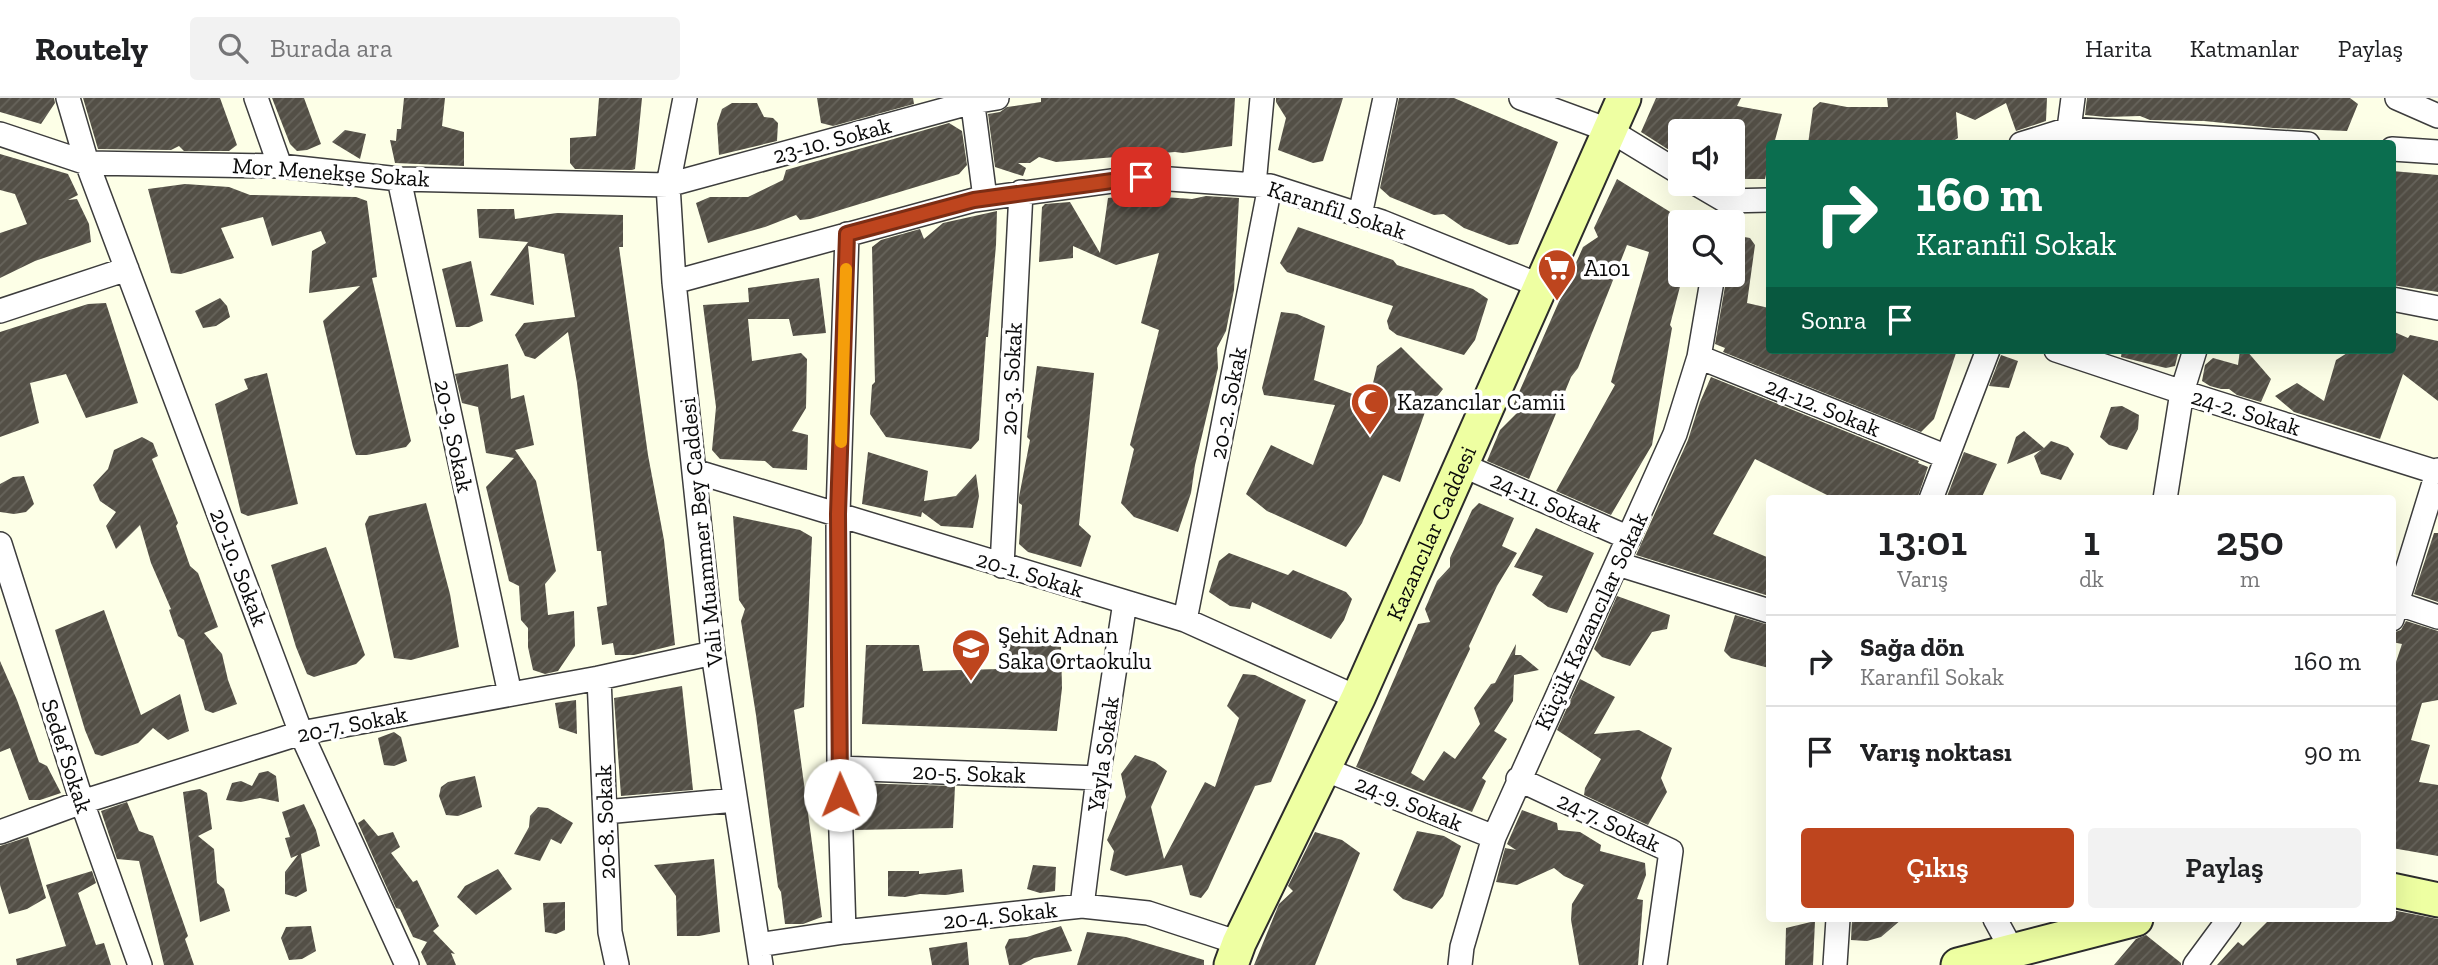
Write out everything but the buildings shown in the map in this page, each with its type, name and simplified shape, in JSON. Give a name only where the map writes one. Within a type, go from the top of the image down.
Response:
[{"type":"main road","name":"Kazancılar Caddesi","points":[[1235,954],[1358,698],[1625,98]]},
{"type":"main road","points":[[2396,891],[2438,900]]},
{"type":"main road","points":[[1958,965],[2125,922]]},
{"type":"street","name":"20-10. Sokak","points":[[68,98],[87,163],[301,733],[407,965]]},
{"type":"street","points":[[256,98],[280,166]]},
{"type":"street","name":"Vali Muammer Bey Caddesi","points":[[685,98],[668,185],[674,282],[713,653],[760,955]]},
{"type":"street","name":"23-10. Sokak","points":[[668,185],[973,100],[997,98]]},
{"type":"street","name":"20-2. Sokak","points":[[1185,620],[1262,185],[1262,98]]},
{"type":"street","points":[[1360,215],[1385,98]]},
{"type":"street","points":[[1521,98],[1611,131],[1668,166]]},
{"type":"street","points":[[2066,136],[2073,98]]},
{"type":"street","points":[[2397,98],[2438,116]]},
{"type":"street","points":[[973,100],[985,198]]},
{"type":"street","name":"Mor Menekşe Sokak","points":[[0,134],[87,163],[280,166],[399,179],[668,185]]},
{"type":"street","points":[[2044,140],[2066,136],[2179,140]]},
{"type":"street","points":[[2396,149],[2438,152]]},
{"type":"street","name":"Karanfil Sokak","points":[[674,282],[985,198],[1141,177],[1262,185],[1360,215],[1541,286]]},
{"type":"street","name":"20-9. Sokak","points":[[399,179],[510,694]]},
{"type":"street","name":"20-3. Sokak","points":[[1002,566],[1021,192]]},
{"type":"street","points":[[1709,196],[1722,210]]},
{"type":"street","points":[[1732,210],[1766,201]]},
{"type":"street","points":[[844,932],[839,768],[838,514],[847,234]]},
{"type":"street","points":[[0,311],[127,269]]},
{"type":"street","name":"Küçük Kazancılar Sokak","points":[[1460,965],[1462,947],[1494,837],[1675,435],[1699,357],[1711,287]]},
{"type":"street","points":[[2396,300],[2438,308]]},
{"type":"street","points":[[1933,495],[1987,354]]},
{"type":"street","name":"24-2. Sokak","points":[[2068,354],[2182,393],[2437,471]]},
{"type":"street","points":[[2166,495],[2182,393],[2194,354]]},
{"type":"street","name":"24-12. Sokak","points":[[1699,357],[1947,457]]},
{"type":"street","name":"24-11. Sokak","points":[[1462,465],[1629,538]]},
{"type":"street","name":"20-1. Sokak","points":[[694,471],[1185,620],[1358,698]]},
{"type":"street","points":[[2396,604],[2437,471]]},
{"type":"street","name":"Sedef Sokak","points":[[0,544],[82,802],[140,965]]},
{"type":"street","points":[[1618,564],[1766,610]]},
{"type":"street","name":"Yayla Sokak","points":[[1082,906],[1125,602]]},
{"type":"street","points":[[2396,611],[2438,617]]},
{"type":"street","name":"20-7. Sokak","points":[[0,832],[82,802],[301,733],[599,678],[713,653]]},
{"type":"street","name":"20-8. Sokak","points":[[599,678],[610,932],[617,965]]},
{"type":"street","name":"20-5. Sokak","points":[[839,768],[1098,778]]},
{"type":"street","name":"24-9. Sokak","points":[[1324,769],[1494,837]]},
{"type":"street","name":"24-7. Sokak","points":[[1518,779],[1671,851],[1655,965]]},
{"type":"street","points":[[605,812],[735,800]]},
{"type":"street","name":"20-4. Sokak","points":[[760,955],[844,932],[1082,906],[1148,913],[1235,954]]},
{"type":"street","points":[[1835,965],[1838,922]]},
{"type":"street","points":[[1997,922],[2013,952]]},
{"type":"street","points":[[2195,965],[2227,922]]},
{"type":"slow traffic","points":[[841,442],[846,269]]},
{"type":"place","name":"A101","points":[[1557,302]]},
{"type":"place","name":"Kazancılar Camii","points":[[1370,436]]},
{"type":"place","name":"Şehit Adnan Saka Ortaokulu","points":[[971,682]]},
{"type":"route","points":[[840,795],[838,514],[847,234],[974,200],[1141,177]]}]
